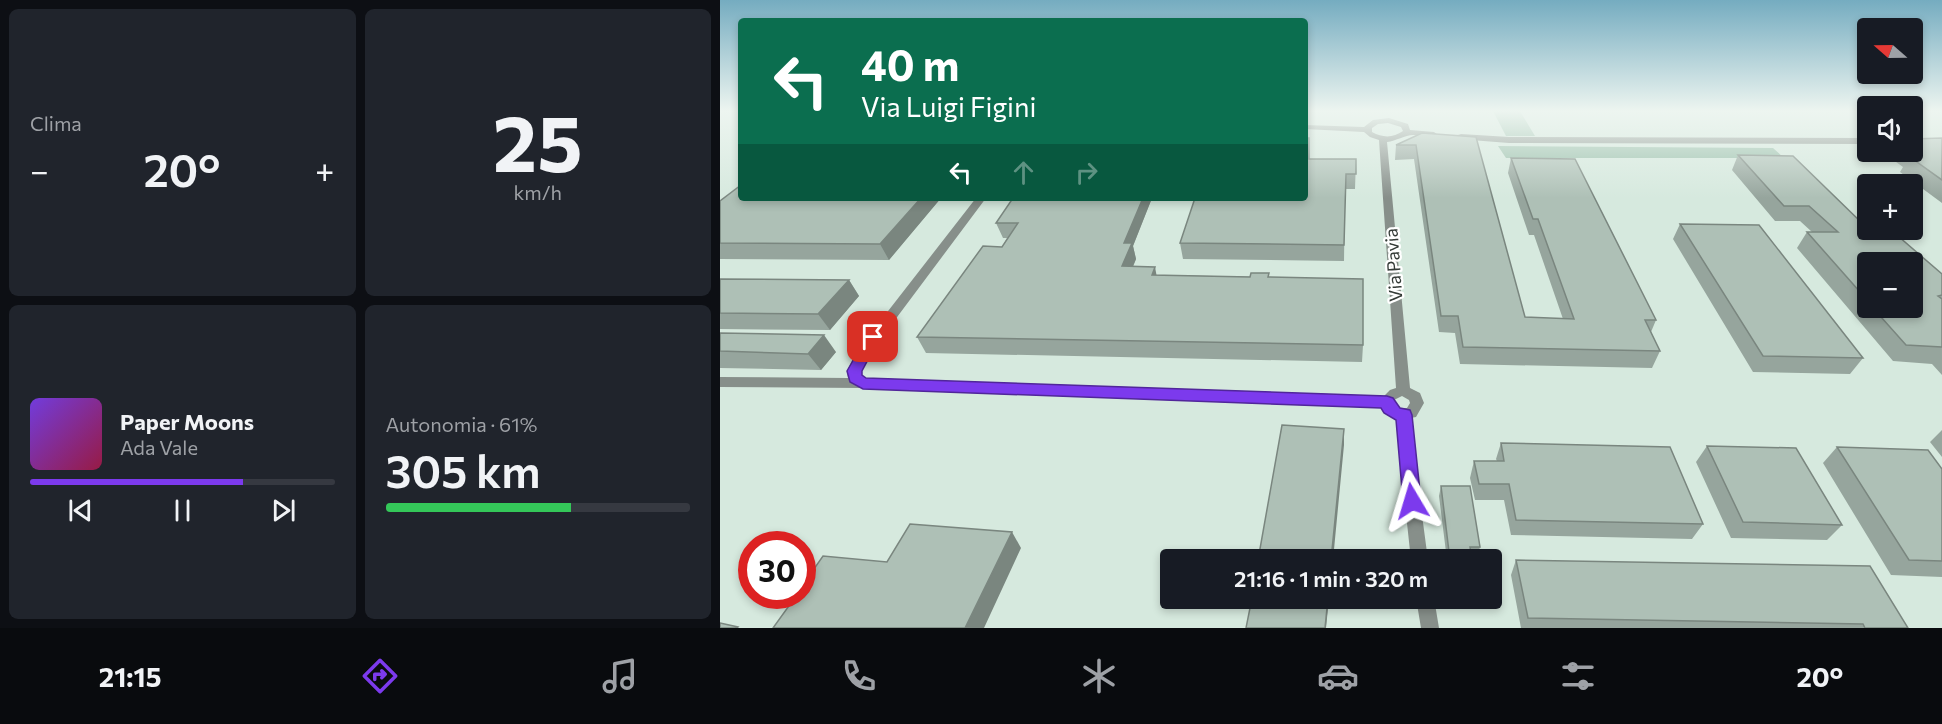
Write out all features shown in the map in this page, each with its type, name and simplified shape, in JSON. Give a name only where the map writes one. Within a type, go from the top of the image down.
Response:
[{"type":"street","name":"Via Pavia","points":[[1383,140],[1403,391]]},
{"type":"street","points":[[1619,140],[1857,141]]},
{"type":"street","points":[[863,383],[855,378],[854,371],[862,354],[979,201]]},
{"type":"street","points":[[720,382],[863,383],[1387,402]]},
{"type":"street","points":[[1403,391],[1415,397],[1417,403],[1416,409],[1404,415],[1389,409],[1387,402],[1389,396],[1403,391]]},
{"type":"street","points":[[1404,415],[1419,549]]},
{"type":"street","points":[[1427,609],[1430,628]]},
{"type":"green space","points":[[1498,146],[1773,148],[1784,158],[1506,158]]},
{"type":"building","points":[[1308,140],[1309,159],[1356,159],[1356,174],[1346,174],[1344,245],[1180,243],[1194,201],[1308,201]]},
{"type":"building","points":[[1406,140],[1477,140],[1525,317],[1574,319],[1538,219],[1533,219],[1511,158],[1575,159],[1656,320],[1645,320],[1660,351],[1463,347],[1458,316],[1441,316],[1416,145],[1396,145]]},
{"type":"building","points":[[1923,140],[1942,140],[1942,180],[1917,162],[1923,162]]},
{"type":"building","points":[[1738,155],[1793,156],[1857,218],[1857,240],[1903,240],[1916,252],[1857,252],[1857,289],[1807,232],[1838,232],[1809,206],[1784,206]]},
{"type":"building","points":[[738,187],[738,201],[918,201],[880,244],[720,243],[720,201]]},
{"type":"building","points":[[1011,201],[1142,201],[1124,243],[1132,243],[1122,266],[1155,267],[1152,275],[1250,277],[1251,273],[1269,273],[1268,277],[1363,279],[1363,345],[917,337],[983,246],[1002,247],[1018,223],[996,223]]},
{"type":"building","points":[[1680,224],[1759,225],[1863,358],[1763,356]]},
{"type":"building","points":[[1923,258],[1942,274],[1942,295],[1938,296],[1942,299],[1942,347],[1906,345],[1882,318],[1923,318]]},
{"type":"building","points":[[720,279],[849,280],[818,314],[720,313]]},
{"type":"building","points":[[720,333],[824,335],[808,354],[720,351]]},
{"type":"building","points":[[1282,425],[1344,429],[1332,549],[1260,549]]},
{"type":"building","points":[[1501,443],[1670,447],[1703,524],[1516,520],[1509,484],[1479,484],[1474,461],[1504,461]]},
{"type":"building","points":[[1707,446],[1796,448],[1842,525],[1743,522]]},
{"type":"building","points":[[1837,447],[1928,450],[1942,469],[1942,561],[1909,560]]},
{"type":"building","points":[[1441,486],[1470,486],[1480,547],[1449,549]]},
{"type":"building","points":[[910,524],[1012,532],[965,628],[773,628],[787,609],[816,609],[816,566],[823,556],[887,562]]},
{"type":"building","points":[[1516,560],[1870,566],[1908,628],[1865,628],[1863,624],[1528,618]]},
{"type":"building","points":[[1250,609],[1327,609],[1325,628],[1246,628]]},
{"type":"building","points":[[720,623],[738,627],[720,628]]},
{"type":"route","points":[[873,337],[854,371],[855,378],[863,383],[1387,402],[1389,409],[1404,415],[1412,501]]}]
